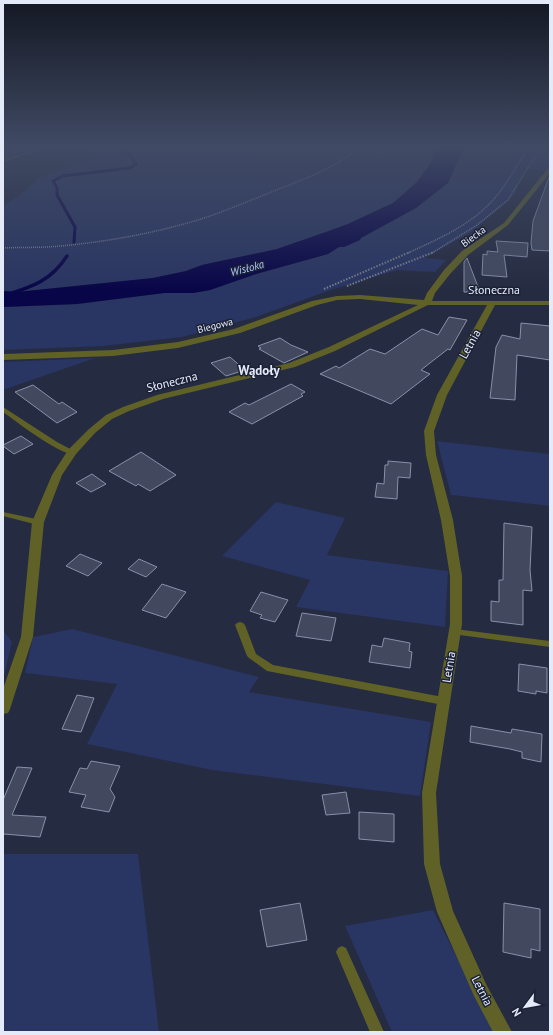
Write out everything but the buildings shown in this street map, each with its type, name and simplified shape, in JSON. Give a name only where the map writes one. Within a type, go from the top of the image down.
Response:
[{"type":"street","name":"Biecka","points":[[427,303],[431,293],[447,272],[465,253],[506,224],[529,195]]},
{"type":"street","name":"Biegowa","points":[[3,358],[113,353],[172,346],[237,331],[315,303],[337,298],[360,297],[427,303]]},
{"type":"street","name":"Słoneczna","points":[[3,709],[27,637],[38,522],[57,475],[72,452],[92,431],[109,417],[126,409],[160,397],[292,365],[332,349],[427,303],[550,303]]},
{"type":"street","name":"Letnia","points":[[491,303],[490,309],[442,395],[429,431],[431,455],[447,520],[456,576],[455,632],[429,793],[432,864],[445,912],[480,990],[503,1032]]},
{"type":"lane","points":[[3,409],[54,444],[72,452]]},
{"type":"lane","points":[[3,514],[38,522]]},
{"type":"lane","points":[[240,625],[252,656],[270,668],[444,701]]},
{"type":"lane","points":[[455,632],[550,644]]},
{"type":"lane","points":[[342,952],[377,1032]]},
{"type":"path","points":[[3,248],[60,246],[142,234],[191,222],[263,195]]},
{"type":"path","points":[[322,289],[418,249],[471,221],[497,195]]},
{"type":"path","points":[[346,286],[432,252],[451,242],[476,225],[508,200],[511,195]]},
{"type":"shaded area","points":[[19,195],[402,195],[393,203],[348,224],[277,249],[202,265],[186,271],[153,278],[17,292],[3,291],[3,206]]},
{"type":"shaded area","points":[[412,195],[514,195],[473,231],[425,258],[446,260],[435,272],[397,270],[328,291],[256,317],[182,337],[104,346],[3,350],[3,307],[77,304],[164,293],[193,293],[210,290],[256,274],[328,254],[339,247],[344,247],[372,232]]},
{"type":"shaded area","points":[[95,358],[3,390],[3,362]]},
{"type":"shaded area","points":[[437,441],[550,454],[550,506],[451,495]]},
{"type":"shaded area","points":[[276,502],[345,518],[327,555],[448,571],[445,627],[296,607],[310,580],[222,556]]},
{"type":"shaded area","points":[[72,629],[259,677],[249,692],[431,722],[420,796],[212,770],[87,744],[117,684],[25,673],[33,637]]},
{"type":"shaded area","points":[[3,630],[12,642],[3,681]]},
{"type":"shaded area","points":[[3,854],[138,854],[159,1032],[3,1032]]},
{"type":"shaded area","points":[[433,910],[495,1032],[392,1032],[345,926]]},
{"type":"water","name":"Wisłoka","points":[[402,195],[432,195],[416,208],[361,238],[360,240],[344,247],[339,247],[328,254],[256,274],[210,290],[193,293],[164,293],[77,304],[3,307],[3,291],[17,292],[153,278],[186,271],[202,265],[277,249],[348,224],[393,203]]},
{"type":"waterway","points":[[57,195],[75,227],[74,242]]},
{"type":"waterway","points":[[3,296],[22,290],[47,278],[61,265],[67,256]]},
{"type":"district","name":"Wądoły","points":[[259,370]]}]
